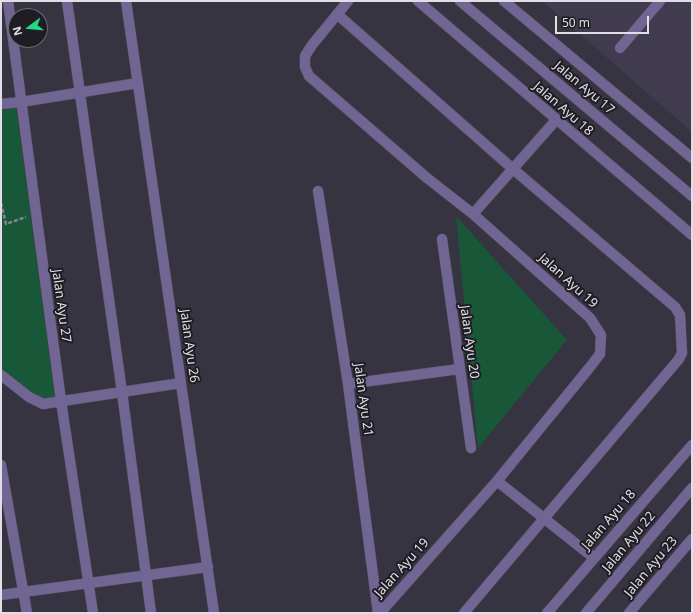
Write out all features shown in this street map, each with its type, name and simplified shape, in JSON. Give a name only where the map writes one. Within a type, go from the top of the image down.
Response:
[{"type":"street","name":"Jalan Ayu 27","points":[[8,1],[61,401],[93,613]]},
{"type":"street","points":[[67,1],[122,392],[151,613]]},
{"type":"street","name":"Jalan Ayu 26","points":[[126,1],[214,613]]},
{"type":"street","name":"Jalan Ayu 19","points":[[348,1],[312,45],[305,56],[305,67],[309,76],[427,178],[473,214],[590,318],[601,335],[600,354],[590,367],[497,482],[379,613]]},
{"type":"street","name":"Jalan Ayu 18","points":[[418,1],[692,236]]},
{"type":"street","name":"Jalan Ayu 17","points":[[460,1],[692,196]]},
{"type":"street","name":"Jalan Ayu 17","points":[[504,1],[692,158]]},
{"type":"street","points":[[620,48],[660,1]]},
{"type":"street","points":[[337,14],[513,169],[674,307],[680,315],[682,353],[679,358],[464,613]]},
{"type":"street","points":[[1,104],[138,83]]},
{"type":"street","points":[[473,214],[556,120]]},
{"type":"street","name":"Jalan Ayu 21","points":[[318,191],[348,384],[379,613]]},
{"type":"street","name":"Jalan Ayu 20","points":[[442,239],[471,448]]},
{"type":"street","points":[[348,384],[459,369]]},
{"type":"street","points":[[1,375],[29,397],[43,404],[181,383]]},
{"type":"street","name":"Jalan Ayu 18","points":[[547,613],[692,446]]},
{"type":"street","points":[[1,465],[27,613]]},
{"type":"street","points":[[497,482],[594,558]]},
{"type":"street","name":"Jalan Ayu 22","points":[[586,613],[692,488]]},
{"type":"street","name":"Jalan Ayu 23","points":[[629,613],[692,539]]},
{"type":"street","points":[[1,595],[208,567]]},
{"type":"path","points":[[1,203],[6,224],[36,215]]},
{"type":"shaded area","points":[[542,1],[692,1],[692,132]]},
{"type":"green space","points":[[16,107],[55,398],[45,400],[31,393],[1,368],[1,109]]},
{"type":"green space","points":[[456,216],[567,340],[478,448]]}]
